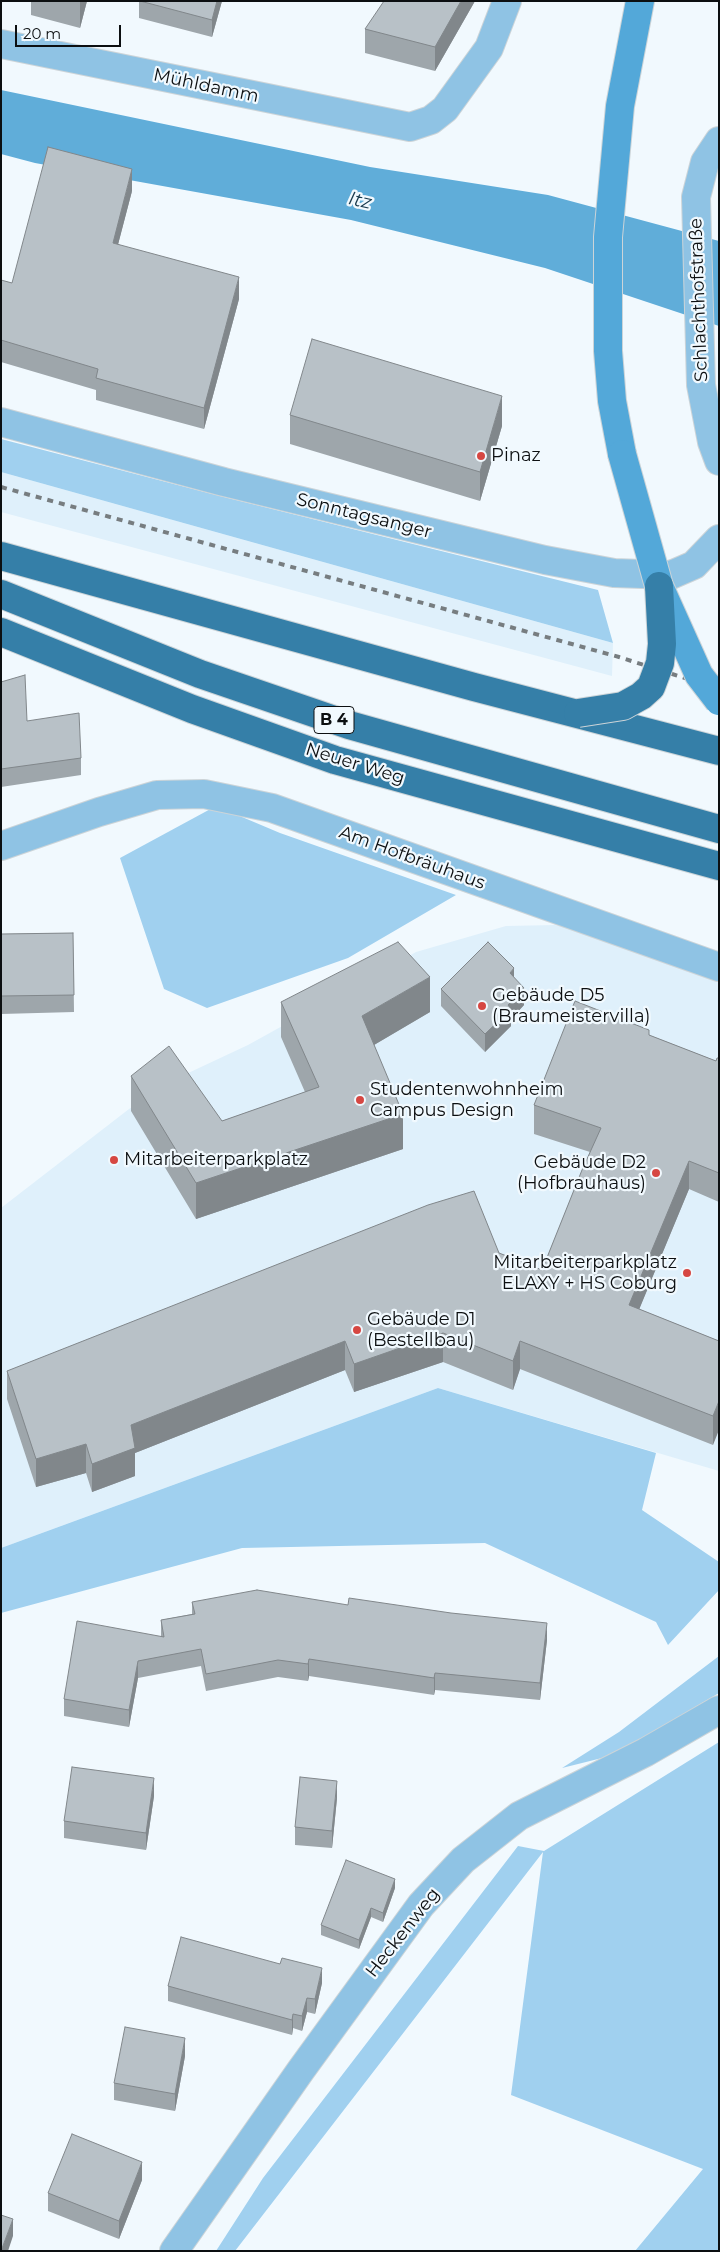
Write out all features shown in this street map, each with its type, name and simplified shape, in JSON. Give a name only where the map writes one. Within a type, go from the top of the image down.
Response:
[{"type":"highway","points":[[1,556],[474,687],[719,751]]},
{"type":"highway","points":[[578,713],[623,706],[641,696],[651,687],[660,663],[661,654],[659,586]]},
{"type":"highway","name":"Neuer Weg","points":[[1,594],[200,674],[349,725],[719,829]]},
{"type":"highway","name":"Neuer Weg","points":[[1,632],[192,709],[335,760],[719,866]]},
{"type":"street","name":"Mühldamm","points":[[1,44],[410,127],[431,120],[445,109],[489,48],[507,1]]},
{"type":"street","points":[[640,1],[620,106],[608,237],[608,351],[612,401],[622,454],[659,586],[699,675],[719,700]]},
{"type":"street","name":"Schlachthofstraße","points":[[719,141],[705,162],[696,197],[700,385],[712,442],[719,461]]},
{"type":"street","name":"Sonntagsanger","points":[[1,422],[224,482],[545,560],[614,573],[671,575],[694,564],[719,539]]},
{"type":"street","name":"Am Hofbräuhaus","points":[[1,846],[98,812],[157,795],[204,794],[272,808],[719,967]]},
{"type":"street","name":"Heckenweg","points":[[174,2251],[300,2070],[421,1905],[463,1860],[519,1816],[646,1752],[719,1710]]},
{"type":"shaded area","points":[[1,439],[220,496],[598,590],[613,643],[1,472]]},
{"type":"shaded area","points":[[1,472],[613,643],[612,676],[1,512]]},
{"type":"shaded area","points":[[216,806],[280,833],[456,895],[348,958],[207,1008],[164,989],[120,858]]},
{"type":"shaded area","points":[[555,925],[599,935],[719,982],[719,1471],[438,1388],[1,1548],[1,1208],[129,1109],[169,1082],[248,1045],[416,952],[506,926]]},
{"type":"shaded area","points":[[438,1388],[656,1453],[642,1510],[719,1562],[719,1590],[668,1645],[656,1622],[485,1543],[242,1548],[1,1613],[1,1548]]},
{"type":"shaded area","points":[[719,1656],[719,1693],[614,1755],[562,1768],[619,1732]]},
{"type":"shaded area","points":[[719,1742],[719,2251],[635,2251],[703,2169],[511,2095],[543,1852],[235,2251],[216,2251],[263,2178],[518,1846],[544,1851]]},
{"type":"water","name":"Itz","points":[[1,90],[370,167],[548,195],[719,241],[719,326],[545,268],[351,220],[35,163],[1,154]]},
{"type":"building","points":[[140,1],[217,1],[212,20]]},
{"type":"building","points":[[384,1],[461,1],[435,47],[365,29]]},
{"type":"building","points":[[48,147],[132,169],[113,243],[239,277],[204,408],[96,378],[98,369],[1,340],[1,280],[12,283]]},
{"type":"building","points":[[312,339],[502,396],[480,472],[290,415]]},
{"type":"building","points":[[25,675],[27,721],[79,713],[81,758],[1,769],[1,682]]},
{"type":"building","points":[[73,933],[74,995],[1,996],[1,934]]},
{"type":"building","points":[[398,942],[430,977],[362,1016],[403,1114],[196,1183],[131,1076],[169,1046],[222,1121],[319,1087],[281,1002]]},
{"type":"building","name":"Gebäude D5 (Braumeistervilla)","points":[[488,942],[514,968],[510,973],[524,988],[508,1005],[511,1009],[485,1034],[441,989]]},
{"type":"building","points":[[575,1001],[649,1030],[649,1035],[716,1061],[719,1058],[719,1173],[689,1161],[629,1305],[719,1341],[719,1401],[713,1416],[520,1341],[513,1361],[443,1333],[354,1364],[345,1341],[131,1425],[135,1448],[92,1464],[86,1444],[36,1459],[7,1371],[428,1205],[474,1191],[499,1253],[542,1270],[601,1128],[534,1105]]},
{"type":"building","points":[[257,1590],[348,1605],[349,1598],[451,1613],[547,1623],[540,1683],[435,1673],[434,1678],[309,1659],[308,1664],[278,1660],[206,1674],[201,1649],[138,1661],[129,1710],[64,1699],[77,1621],[164,1637],[161,1620],[195,1614],[192,1602]]},
{"type":"building","points":[[72,1767],[154,1778],[146,1833],[64,1821]]},
{"type":"building","points":[[300,1777],[337,1781],[332,1831],[295,1827]]},
{"type":"building","points":[[346,1860],[395,1879],[383,1913],[371,1908],[359,1940],[321,1925]]},
{"type":"building","points":[[181,1937],[280,1964],[282,1958],[322,1968],[315,1999],[307,1998],[302,2016],[293,2014],[292,2020],[168,1986]]},
{"type":"building","points":[[125,2027],[185,2038],[175,2094],[114,2083]]},
{"type":"building","points":[[72,2134],[142,2162],[119,2221],[48,2193]]},
{"type":"building","points":[[1,2215],[13,2219],[1,2251]]},
{"type":"railway","points":[[1,487],[619,657],[719,689]]},
{"type":"place","name":"Pinaz","points":[[481,456]]},
{"type":"place","name":"Gebäude D5 (Braumeistervilla)","points":[[482,1006]]},
{"type":"place","name":"Studentenwohnheim Campus Design","points":[[360,1100]]},
{"type":"place","name":"Mitarbeiterparkplatz","points":[[114,1160]]},
{"type":"place","name":"Gebäude D2 (Hofbrauhaus)","points":[[656,1173]]},
{"type":"place","name":"Mitarbeiterparkplatz ELAXY + HS Coburg","points":[[687,1273]]},
{"type":"place","name":"Gebäude D1 (Bestellbau)","points":[[357,1330]]}]
